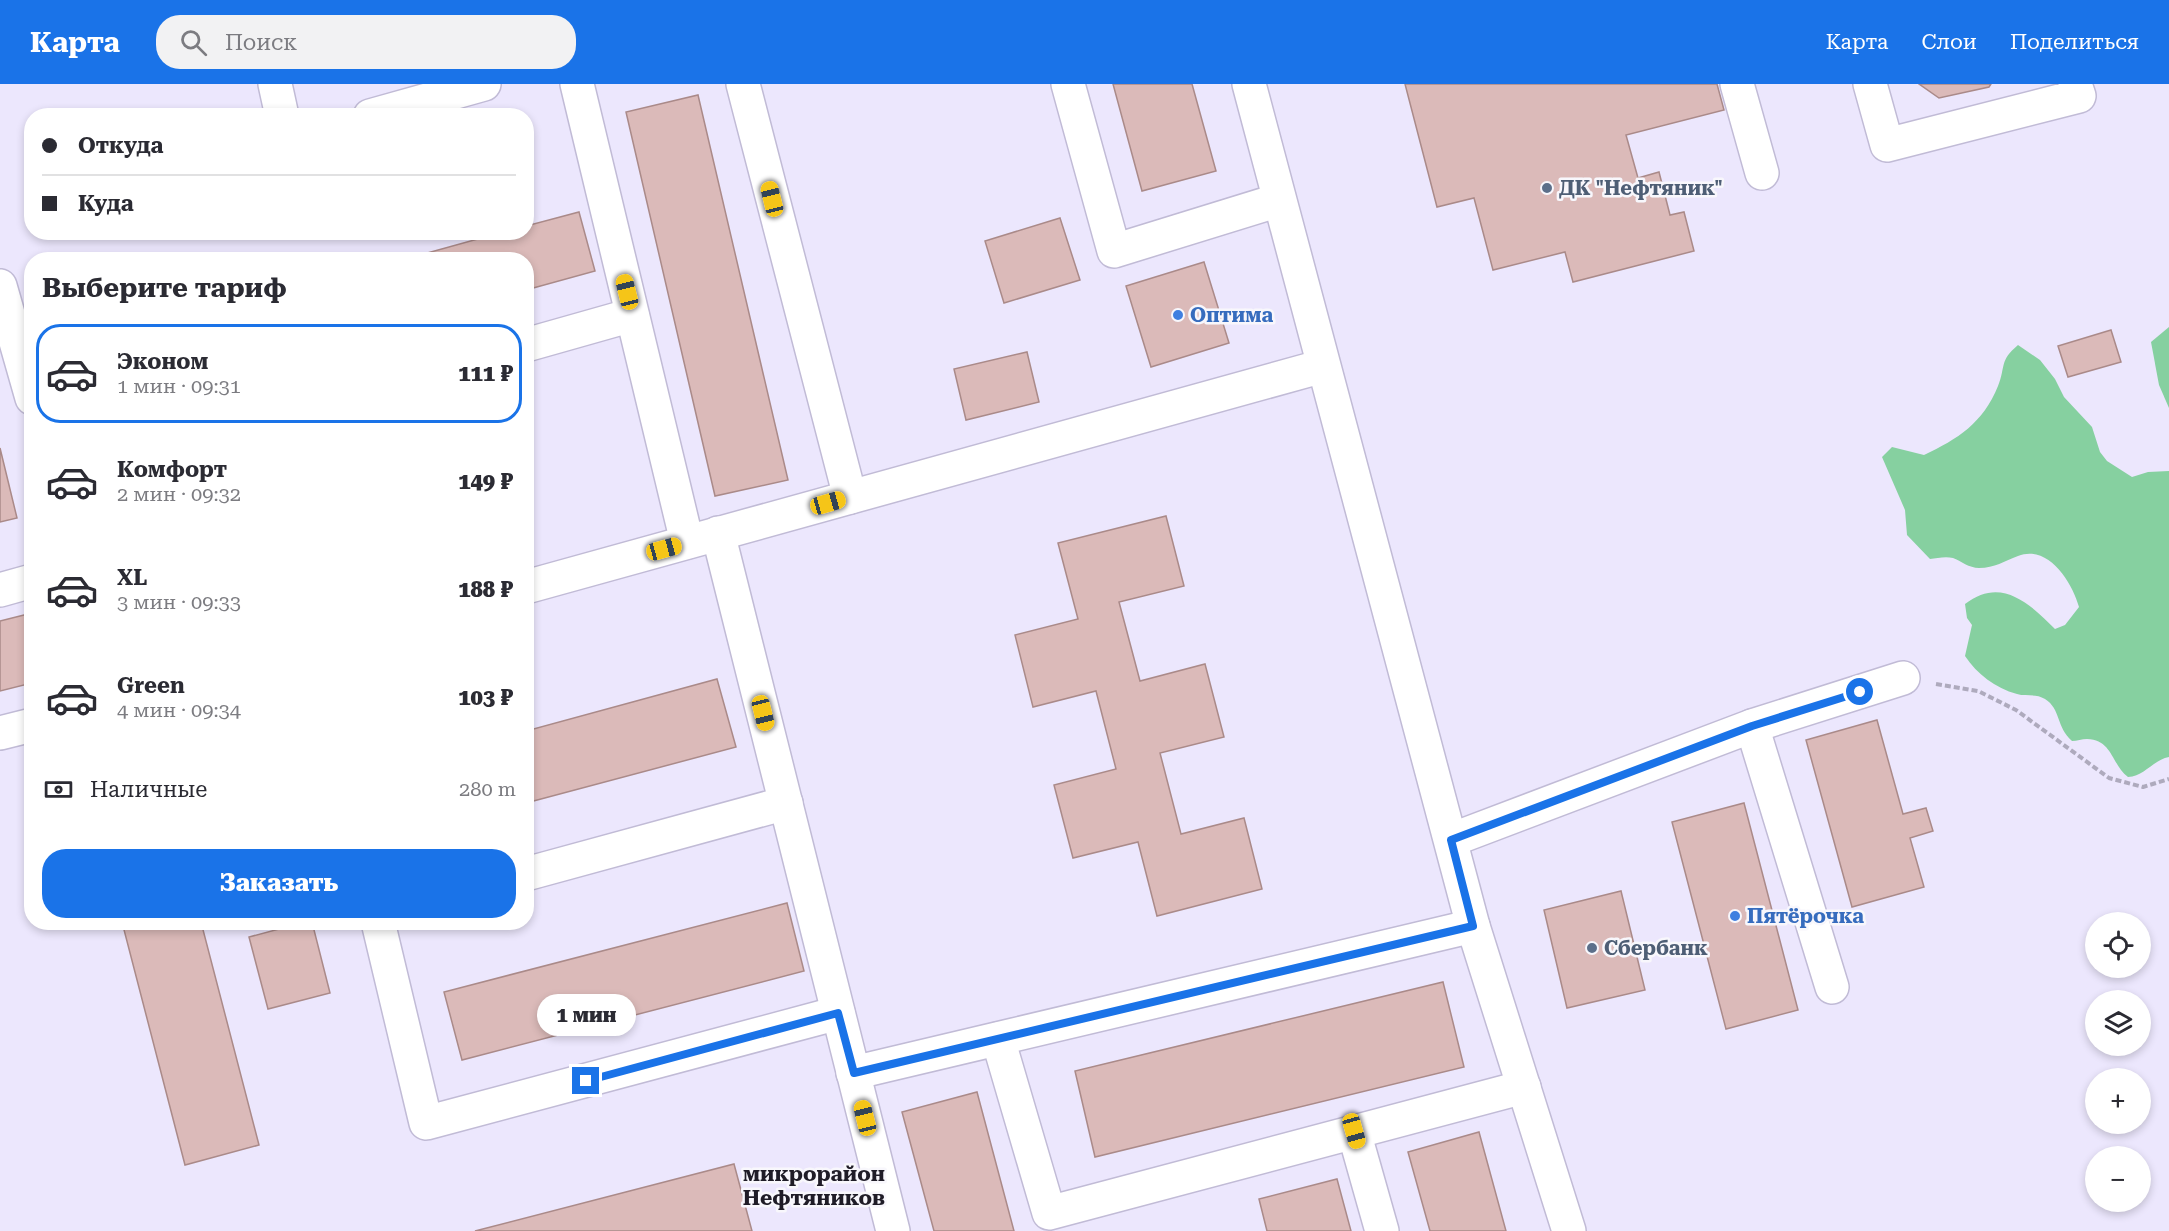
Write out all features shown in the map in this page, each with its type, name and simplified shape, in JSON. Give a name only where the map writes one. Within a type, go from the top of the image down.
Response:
[{"type":"street","points":[[275,84],[280,108]]},
{"type":"street","points":[[398,108],[484,84]]},
{"type":"street","points":[[577,84],[687,542]]},
{"type":"street","points":[[743,84],[850,497]]},
{"type":"street","points":[[1068,84],[1114,251],[1279,200]]},
{"type":"street","points":[[1249,84],[1473,926],[1569,1231]]},
{"type":"street","points":[[1737,84],[1761,173]]},
{"type":"street","points":[[1870,84],[1887,146],[2079,96],[2075,84]]},
{"type":"street","points":[[0,286],[24,370]]},
{"type":"street","points":[[534,343],[632,315]]},
{"type":"street","points":[[534,585],[1323,366]]},
{"type":"street","points":[[718,533],[892,1231]]},
{"type":"street","points":[[0,590],[24,583]]},
{"type":"street","points":[[1451,840],[1752,726],[1903,678]]},
{"type":"street","points":[[0,733],[24,726]]},
{"type":"street","points":[[1752,726],[1832,987]]},
{"type":"street","points":[[534,872],[786,803]]},
{"type":"street","points":[[854,1073],[1473,926]]},
{"type":"street","points":[[380,930],[426,1123],[838,1013]]},
{"type":"street","points":[[998,1039],[1049,1213],[1524,1086]]},
{"type":"street","points":[[1354,1131],[1382,1231]]},
{"type":"path","points":[[1903,678],[1978,691],[2006,705],[2109,778],[2143,787],[2169,779]]},
{"type":"green space","points":[[2169,327],[2169,408],[2159,385],[2151,342]]},
{"type":"green space","points":[[2018,345],[2040,360],[2055,379],[2064,397],[2092,427],[2100,452],[2107,461],[2132,477],[2148,472],[2169,471],[2169,757],[2134,776],[2128,777],[2122,772],[2107,748],[2096,740],[2072,741],[2063,730],[2054,708],[2045,699],[2017,694],[2001,688],[1975,669],[1965,656],[1972,625],[1967,618],[1965,604],[1978,596],[1991,592],[2014,596],[2035,610],[2055,629],[2065,625],[2079,607],[2065,577],[2049,560],[2039,555],[2018,556],[1985,568],[1968,566],[1950,557],[1930,559],[1907,535],[1905,510],[1882,457],[1892,447],[1924,455],[1948,443],[1968,428],[1977,420],[1992,399],[2005,360]]},
{"type":"building","points":[[1113,84],[1192,84],[1216,171],[1142,191]]},
{"type":"building","name":"ДК \"Нефтяник\"","points":[[1405,84],[1717,84],[1724,110],[1626,135],[1638,178],[1659,172],[1670,215],[1684,212],[1694,251],[1573,282],[1565,252],[1493,270],[1474,198],[1437,207]]},
{"type":"building","points":[[1919,84],[1991,84],[1989,87],[1939,98]]},
{"type":"building","points":[[698,95],[788,480],[715,496],[626,112]]},
{"type":"building","points":[[579,212],[595,271],[534,288],[534,252],[431,252],[474,240],[534,240],[534,224]]},
{"type":"building","points":[[1060,218],[1080,280],[1004,303],[985,241]]},
{"type":"building","name":"Оптима","points":[[1204,262],[1229,343],[1151,367],[1126,286]]},
{"type":"building","points":[[2111,330],[2121,362],[2068,377],[2058,346]]},
{"type":"building","points":[[1027,352],[1039,402],[966,420],[954,369]]},
{"type":"building","points":[[0,448],[17,518],[0,522]]},
{"type":"building","points":[[1166,516],[1184,586],[1119,602],[1140,681],[1205,664],[1224,737],[1160,753],[1181,834],[1244,818],[1262,889],[1157,916],[1138,842],[1073,858],[1054,785],[1116,769],[1096,691],[1033,707],[1015,635],[1078,619],[1058,543]]},
{"type":"building","points":[[24,615],[24,685],[0,691],[0,621]]},
{"type":"building","points":[[717,679],[736,747],[534,801],[534,729]]},
{"type":"building","points":[[1877,720],[1903,814],[1926,808],[1933,831],[1910,838],[1924,887],[1852,907],[1806,740]]},
{"type":"building","name":"Пятёрочка","points":[[1744,803],[1798,1010],[1726,1029],[1672,822]]},
{"type":"building","points":[[1621,891],[1645,990],[1567,1008],[1544,910]]},
{"type":"building","points":[[787,903],[804,971],[462,1060],[444,992]]},
{"type":"building","points":[[124,930],[203,930],[259,1145],[185,1165]]},
{"type":"building","points":[[275,930],[314,930],[330,993],[268,1009],[249,937]]},
{"type":"building","points":[[1443,982],[1464,1067],[1095,1157],[1075,1071]]},
{"type":"building","points":[[977,1092],[1014,1231],[934,1231],[902,1112]]},
{"type":"building","points":[[1479,1132],[1506,1231],[1430,1231],[1408,1152]]},
{"type":"building","points":[[734,1164],[752,1231],[475,1231]]},
{"type":"building","points":[[1337,1179],[1351,1231],[1267,1231],[1259,1199]]},
{"type":"place","name":"ДК \"Нефтяник\"","points":[[1547,188]]},
{"type":"place","name":"Оптима","points":[[1178,315]]},
{"type":"place","name":"Пятёрочка","points":[[1735,916]]},
{"type":"place","name":"Сбербанк","points":[[1592,948]]},
{"type":"district","name":"микрорайон Нефтяников","points":[[814,1186]]},
{"type":"route","points":[[586,1081],[838,1013],[854,1073],[1473,926],[1451,840],[1752,726],[1860,692]]}]
